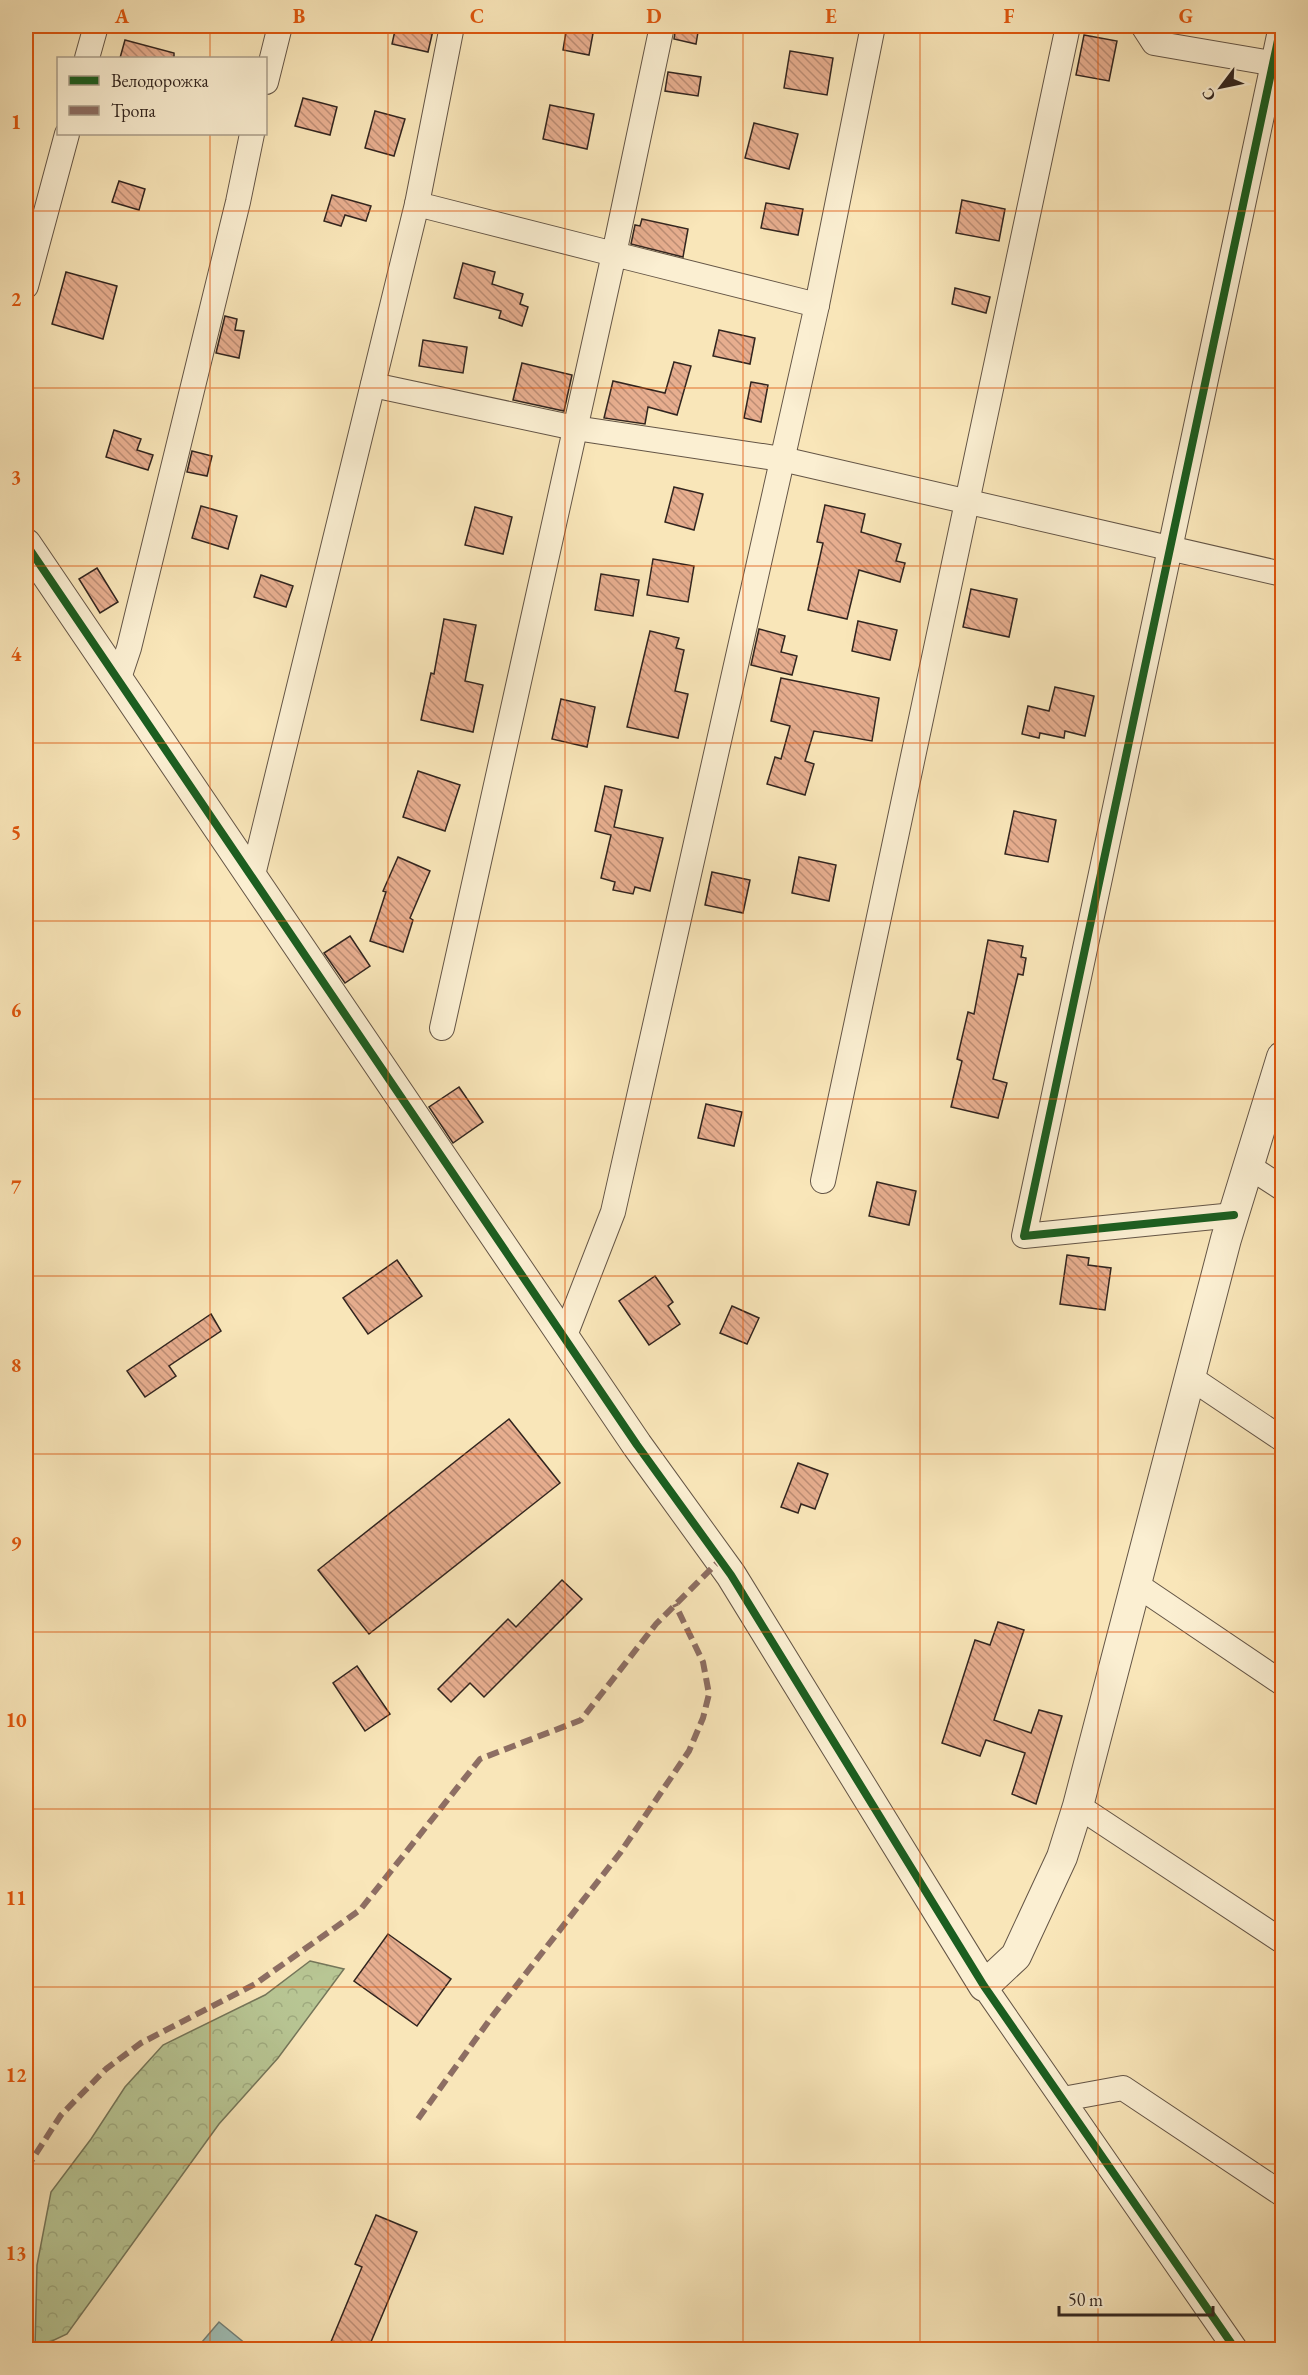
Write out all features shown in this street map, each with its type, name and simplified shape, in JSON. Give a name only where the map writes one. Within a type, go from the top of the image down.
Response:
[{"type":"street","points":[[87,57],[96,26]]},
{"type":"street","points":[[267,78],[280,26]]},
{"type":"street","points":[[252,879],[417,204],[452,26]]},
{"type":"street","points":[[442,1028],[614,254],[662,26]]},
{"type":"street","points":[[564,1338],[613,1212],[817,305],[873,26]]},
{"type":"street","points":[[824,1181],[1068,26]]},
{"type":"street","points":[[1143,26],[1154,43],[1278,65]]},
{"type":"street","points":[[1234,1215],[1024,1236],[1171,549],[1278,65],[1281,26]]},
{"type":"street","points":[[26,286],[67,135]]},
{"type":"street","points":[[118,681],[129,648],[238,202],[252,135]]},
{"type":"street","points":[[417,204],[817,305]]},
{"type":"street","points":[[373,385],[575,428],[782,459],[1282,574]]},
{"type":"street","points":[[26,544],[637,1445],[731,1575],[984,1986],[1236,2349]]},
{"type":"street","points":[[984,1986],[1016,1956],[1062,1857],[1078,1806],[1234,1215],[1282,1058]]},
{"type":"street","points":[[1248,1166],[1282,1188]]},
{"type":"street","points":[[1191,1378],[1282,1439]]},
{"type":"street","points":[[1137,1585],[1282,1683]]},
{"type":"street","points":[[1078,1806],[1282,1941]]},
{"type":"street","points":[[1063,2099],[1123,2088],[1282,2194]]},
{"type":"green space","points":[[310,1961],[344,1969],[278,2058],[219,2124],[67,2334],[35,2349],[37,2265],[51,2192],[91,2139],[125,2087],[163,2045],[265,1995]]},
{"type":"water","points":[[219,2322],[252,2349],[196,2349]]},
{"type":"building","points":[[396,26],[434,26],[428,52],[392,44]]},
{"type":"building","points":[[567,26],[594,28],[589,55],[563,50]]},
{"type":"building","points":[[676,26],[699,26],[696,44],[674,39]]},
{"type":"building","points":[[1084,35],[1117,41],[1109,81],[1076,75]]},
{"type":"building","points":[[125,40],[174,53],[174,57],[120,57]]},
{"type":"building","points":[[790,51],[833,58],[827,95],[784,88]]},
{"type":"building","points":[[668,72],[701,77],[698,96],[665,91]]},
{"type":"building","points":[[303,98],[337,107],[330,135],[295,126]]},
{"type":"building","points":[[550,105],[594,114],[587,149],[543,139]]},
{"type":"building","points":[[375,111],[405,119],[394,156],[365,148]]},
{"type":"building","points":[[754,123],[798,134],[789,169],[745,158]]},
{"type":"building","points":[[119,181],[145,189],[139,210],[112,202]]},
{"type":"building","points":[[332,195],[371,206],[366,221],[345,215],[341,226],[324,221]]},
{"type":"building","points":[[962,200],[1005,209],[999,241],[956,233]]},
{"type":"building","points":[[766,203],[803,209],[798,235],[761,228]]},
{"type":"building","points":[[642,219],[688,229],[683,257],[631,244],[635,225],[640,226]]},
{"type":"building","points":[[463,263],[495,272],[492,284],[523,294],[520,304],[528,307],[522,326],[499,318],[501,311],[454,298]]},
{"type":"building","points":[[66,272],[117,286],[103,339],[52,324]]},
{"type":"building","points":[[955,288],[990,297],[986,313],[952,304]]},
{"type":"building","points":[[225,316],[237,319],[235,330],[244,331],[239,358],[216,353]]},
{"type":"building","points":[[719,330],[755,338],[750,364],[713,356]]},
{"type":"building","points":[[423,340],[467,347],[463,373],[419,366]]},
{"type":"building","points":[[674,362],[691,366],[677,415],[648,407],[645,424],[604,418],[613,381],[665,393]]},
{"type":"building","points":[[522,363],[572,375],[564,411],[513,400]]},
{"type":"building","points":[[751,382],[768,385],[761,422],[744,418]]},
{"type":"building","points":[[114,430],[141,439],[137,450],[153,455],[148,470],[106,457]]},
{"type":"building","points":[[192,451],[212,456],[207,476],[187,472]]},
{"type":"building","points":[[674,487],[703,494],[694,530],[665,522]]},
{"type":"building","points":[[825,505],[865,514],[861,532],[901,544],[896,561],[905,563],[900,582],[859,570],[847,619],[808,610],[823,543],[817,542]]},
{"type":"building","points":[[201,506],[237,516],[228,549],[192,538]]},
{"type":"building","points":[[475,507],[512,517],[503,554],[465,545]]},
{"type":"building","points":[[653,559],[694,566],[688,602],[647,595]]},
{"type":"building","points":[[97,568],[118,602],[100,613],[79,579]]},
{"type":"building","points":[[601,574],[639,580],[633,616],[595,610]]},
{"type":"building","points":[[261,575],[293,586],[286,607],[254,597]]},
{"type":"building","points":[[971,589],[1017,599],[1009,637],[963,627]]},
{"type":"building","points":[[444,619],[476,625],[465,681],[483,685],[473,732],[421,720],[431,673],[434,674]]},
{"type":"building","points":[[858,621],[897,630],[890,660],[852,651]]},
{"type":"building","points":[[759,629],[785,636],[781,652],[797,656],[792,675],[751,665]]},
{"type":"building","points":[[650,631],[679,638],[676,648],[684,650],[675,691],[688,694],[678,738],[627,727]]},
{"type":"building","points":[[781,678],[879,698],[872,741],[814,731],[805,761],[814,764],[805,795],[767,784],[775,757],[781,759],[790,726],[771,721]]},
{"type":"building","points":[[1055,687],[1094,696],[1085,736],[1065,731],[1064,738],[1040,733],[1039,738],[1022,734],[1028,706],[1049,711]]},
{"type":"building","points":[[561,699],[595,707],[587,747],[552,739]]},
{"type":"building","points":[[418,771],[460,785],[445,831],[403,817]]},
{"type":"building","points":[[605,786],[622,790],[614,827],[663,838],[650,891],[635,887],[633,894],[613,890],[615,882],[601,878],[611,835],[595,831]]},
{"type":"building","points":[[1014,811],[1056,820],[1048,862],[1005,854]]},
{"type":"building","points":[[398,857],[430,871],[410,918],[413,920],[403,952],[370,941],[386,892],[383,891]]},
{"type":"building","points":[[799,857],[836,865],[829,901],[792,893]]},
{"type":"building","points":[[712,872],[750,880],[743,913],[705,905]]},
{"type":"building","points":[[350,936],[370,966],[345,983],[324,953]]},
{"type":"building","points":[[988,940],[1023,946],[1021,957],[1026,958],[1023,975],[1018,974],[993,1079],[1007,1083],[998,1118],[951,1107],[962,1061],[957,1059],[968,1012],[974,1014]]},
{"type":"building","points":[[459,1087],[483,1122],[453,1143],[429,1107]]},
{"type":"building","points":[[706,1104],[742,1112],[734,1146],[698,1138]]},
{"type":"building","points":[[877,1182],[916,1191],[909,1225],[869,1216]]},
{"type":"building","points":[[1067,1255],[1089,1258],[1088,1265],[1111,1268],[1105,1310],[1060,1304]]},
{"type":"building","points":[[397,1260],[422,1296],[368,1334],[343,1298]]},
{"type":"building","points":[[655,1276],[673,1302],[668,1306],[680,1324],[649,1345],[619,1301]]},
{"type":"building","points":[[732,1306],[759,1318],[747,1344],[720,1333]]},
{"type":"building","points":[[211,1314],[221,1331],[169,1366],[176,1376],[145,1397],[127,1371]]},
{"type":"building","points":[[509,1419],[560,1483],[369,1634],[318,1570]]},
{"type":"building","points":[[798,1463],[828,1474],[815,1509],[801,1504],[798,1513],[781,1507]]},
{"type":"building","points":[[562,1580],[582,1599],[484,1697],[470,1683],[451,1702],[438,1689],[508,1619],[516,1627]]},
{"type":"building","points":[[998,1622],[1024,1630],[994,1720],[1031,1733],[1039,1710],[1062,1716],[1036,1804],[1012,1794],[1025,1753],[986,1740],[980,1756],[942,1743],[975,1640],[990,1645]]},
{"type":"building","points":[[357,1666],[390,1714],[365,1731],[333,1683]]},
{"type":"building","points":[[388,1934],[451,1979],[417,2026],[354,1981]]},
{"type":"building","points":[[376,2215],[417,2232],[368,2349],[328,2349],[362,2267],[355,2264]]},
{"type":"marked path","points":[[26,2169],[61,2115],[106,2069],[141,2043],[255,1984],[360,1910],[480,1759],[581,1720],[656,1624],[720,1560]]},
{"type":"marked path","points":[[418,2119],[491,2018],[620,1853],[689,1751],[703,1718],[709,1694],[703,1662],[675,1604]]},
{"type":"marked path","points":[[26,2206],[28,2215],[26,2277]]},
{"type":"cycle path","points":[[1234,1215],[1024,1236],[1281,26]]},
{"type":"cycle path","points":[[26,544],[637,1445],[731,1575],[984,1986],[1236,2350]]}]
